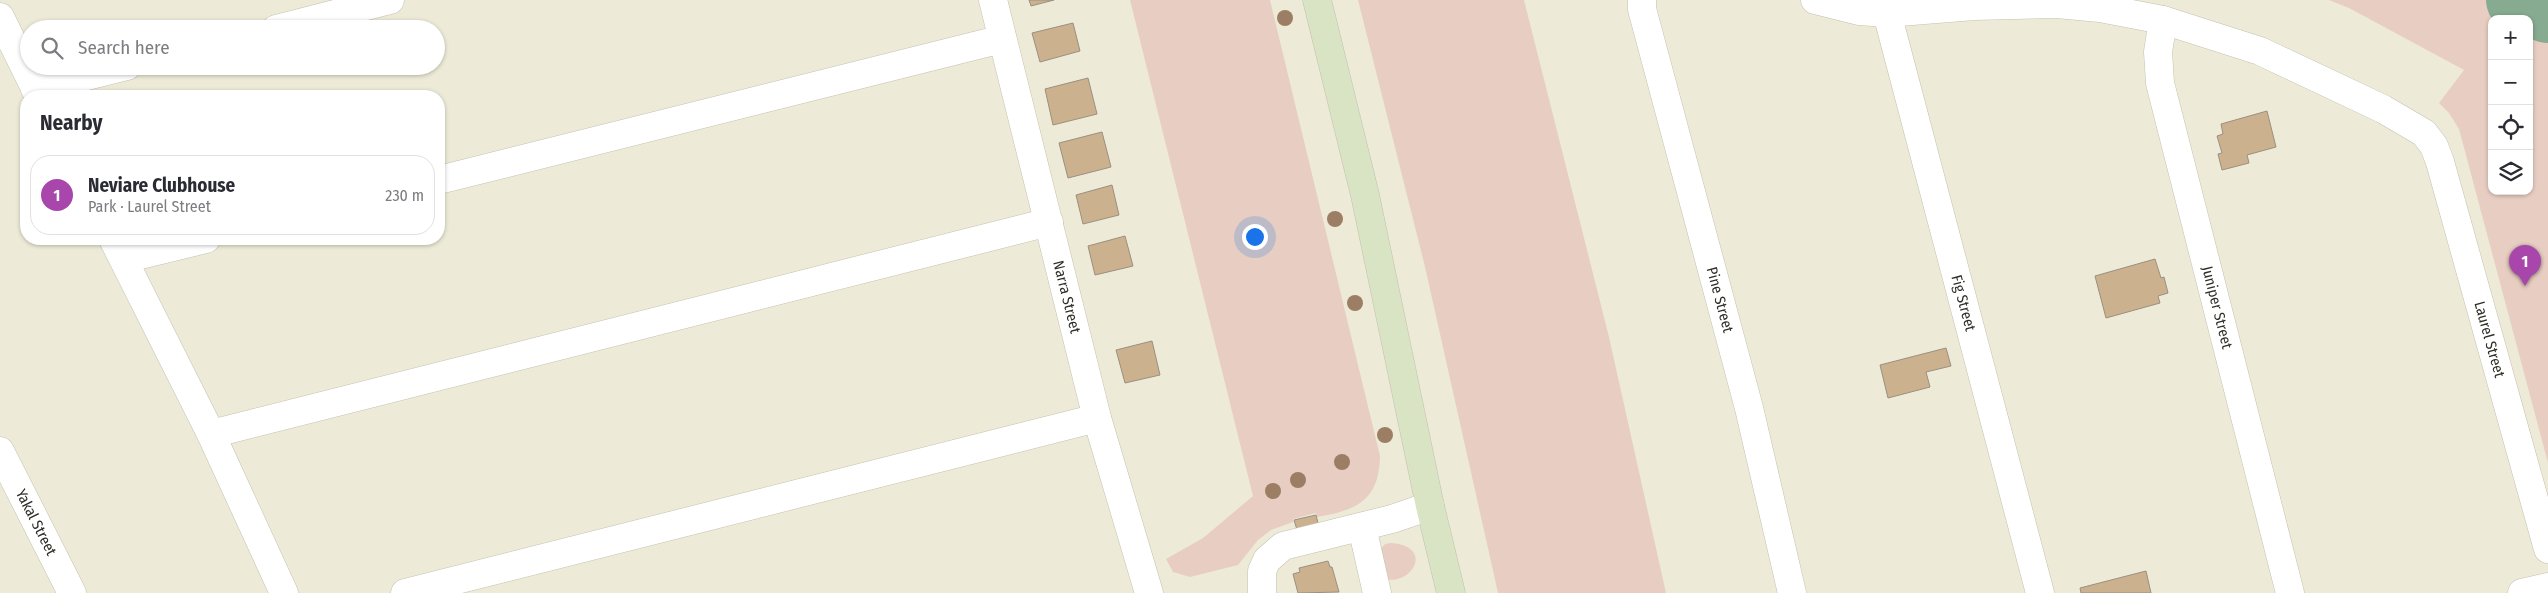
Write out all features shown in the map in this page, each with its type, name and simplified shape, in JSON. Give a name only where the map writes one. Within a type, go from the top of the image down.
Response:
[{"type":"street","points":[[311,20],[390,0]]},
{"type":"street","name":"Narra Street","points":[[993,0],[1097,418],[1149,593]]},
{"type":"street","points":[[1317,0],[1365,194],[1447,592]]},
{"type":"street","points":[[1815,0],[1859,11],[1888,13],[1983,6],[2057,4],[2100,8],[2163,20]]},
{"type":"street","name":"Pine Street","points":[[1642,4],[1749,408],[1792,593]]},
{"type":"street","name":"Fig Street","points":[[1888,13],[2040,593]]},
{"type":"street","points":[[0,17],[20,58]]},
{"type":"street","name":"Laurel Street","points":[[2163,20],[2260,51],[2383,109],[2424,133],[2434,146],[2548,549]]},
{"type":"street","name":"Juniper Street","points":[[2163,20],[2158,52],[2160,83],[2290,593]]},
{"type":"street","points":[[445,178],[1002,39]]},
{"type":"street","points":[[28,75],[36,90]]},
{"type":"street","points":[[47,90],[97,75]]},
{"type":"street","points":[[211,434],[1049,222]]},
{"type":"street","points":[[154,245],[119,249],[211,434],[284,593]]},
{"type":"street","points":[[405,593],[1097,418]]},
{"type":"street","name":"Yakal Street","points":[[0,451],[72,593]]},
{"type":"street","points":[[1262,593],[1262,571],[1266,560],[1283,546],[1362,527],[1430,506]]},
{"type":"street","points":[[1362,527],[1377,593]]},
{"type":"street","points":[[2522,593],[2548,587]]},
{"type":"shaded area","points":[[1130,0],[1270,0],[1380,456],[1379,471],[1375,484],[1363,501],[1344,511],[1317,517],[1316,513],[1293,519],[1293,522],[1271,530],[1258,540],[1238,565],[1190,577],[1173,572],[1166,559],[1203,538],[1253,496]]},
{"type":"shaded area","points":[[1358,0],[1524,0],[1609,337],[1666,593],[1498,593],[1425,267]]},
{"type":"shaded area","points":[[2329,0],[2548,0],[2548,463],[2459,129],[2449,113],[2439,103],[2464,70],[2349,8]]},
{"type":"shaded area","points":[[1390,543],[1404,546],[1412,551],[1416,558],[1410,572],[1392,580],[1381,578],[1378,552],[1385,544]]},
{"type":"building","points":[[1029,0],[1054,0],[1031,6]]},
{"type":"building","points":[[1073,23],[1080,51],[1040,62],[1032,33]]},
{"type":"building","points":[[1088,78],[1097,114],[1053,125],[1045,89]]},
{"type":"building","points":[[2267,111],[2276,147],[2247,155],[2249,163],[2222,170],[2218,154],[2222,153],[2217,136],[2223,134],[2221,124]]},
{"type":"building","points":[[1102,132],[1111,167],[1068,178],[1059,143]]},
{"type":"building","points":[[1112,185],[1119,215],[1083,224],[1076,195]]},
{"type":"building","points":[[1125,236],[1133,266],[1095,275],[1088,246]]},
{"type":"building","points":[[2155,259],[2161,278],[2164,277],[2168,293],[2158,296],[2160,303],[2106,318],[2095,276]]},
{"type":"building","points":[[1152,341],[1160,375],[1125,383],[1116,350]]},
{"type":"building","points":[[1946,348],[1951,366],[1926,372],[1930,387],[1888,398],[1880,365]]},
{"type":"building","points":[[1316,515],[1319,527],[1298,533],[1294,520]]},
{"type":"building","points":[[1328,561],[1330,567],[1332,567],[1339,592],[1298,593],[1293,574],[1300,572],[1299,568]]},
{"type":"building","points":[[2146,571],[2151,593],[2081,593],[2080,588]]},
{"type":"waterway","points":[[2519,0],[2548,10]]},
{"type":"place","name":"Neviare Clubhouse","points":[[2525,286]]}]
